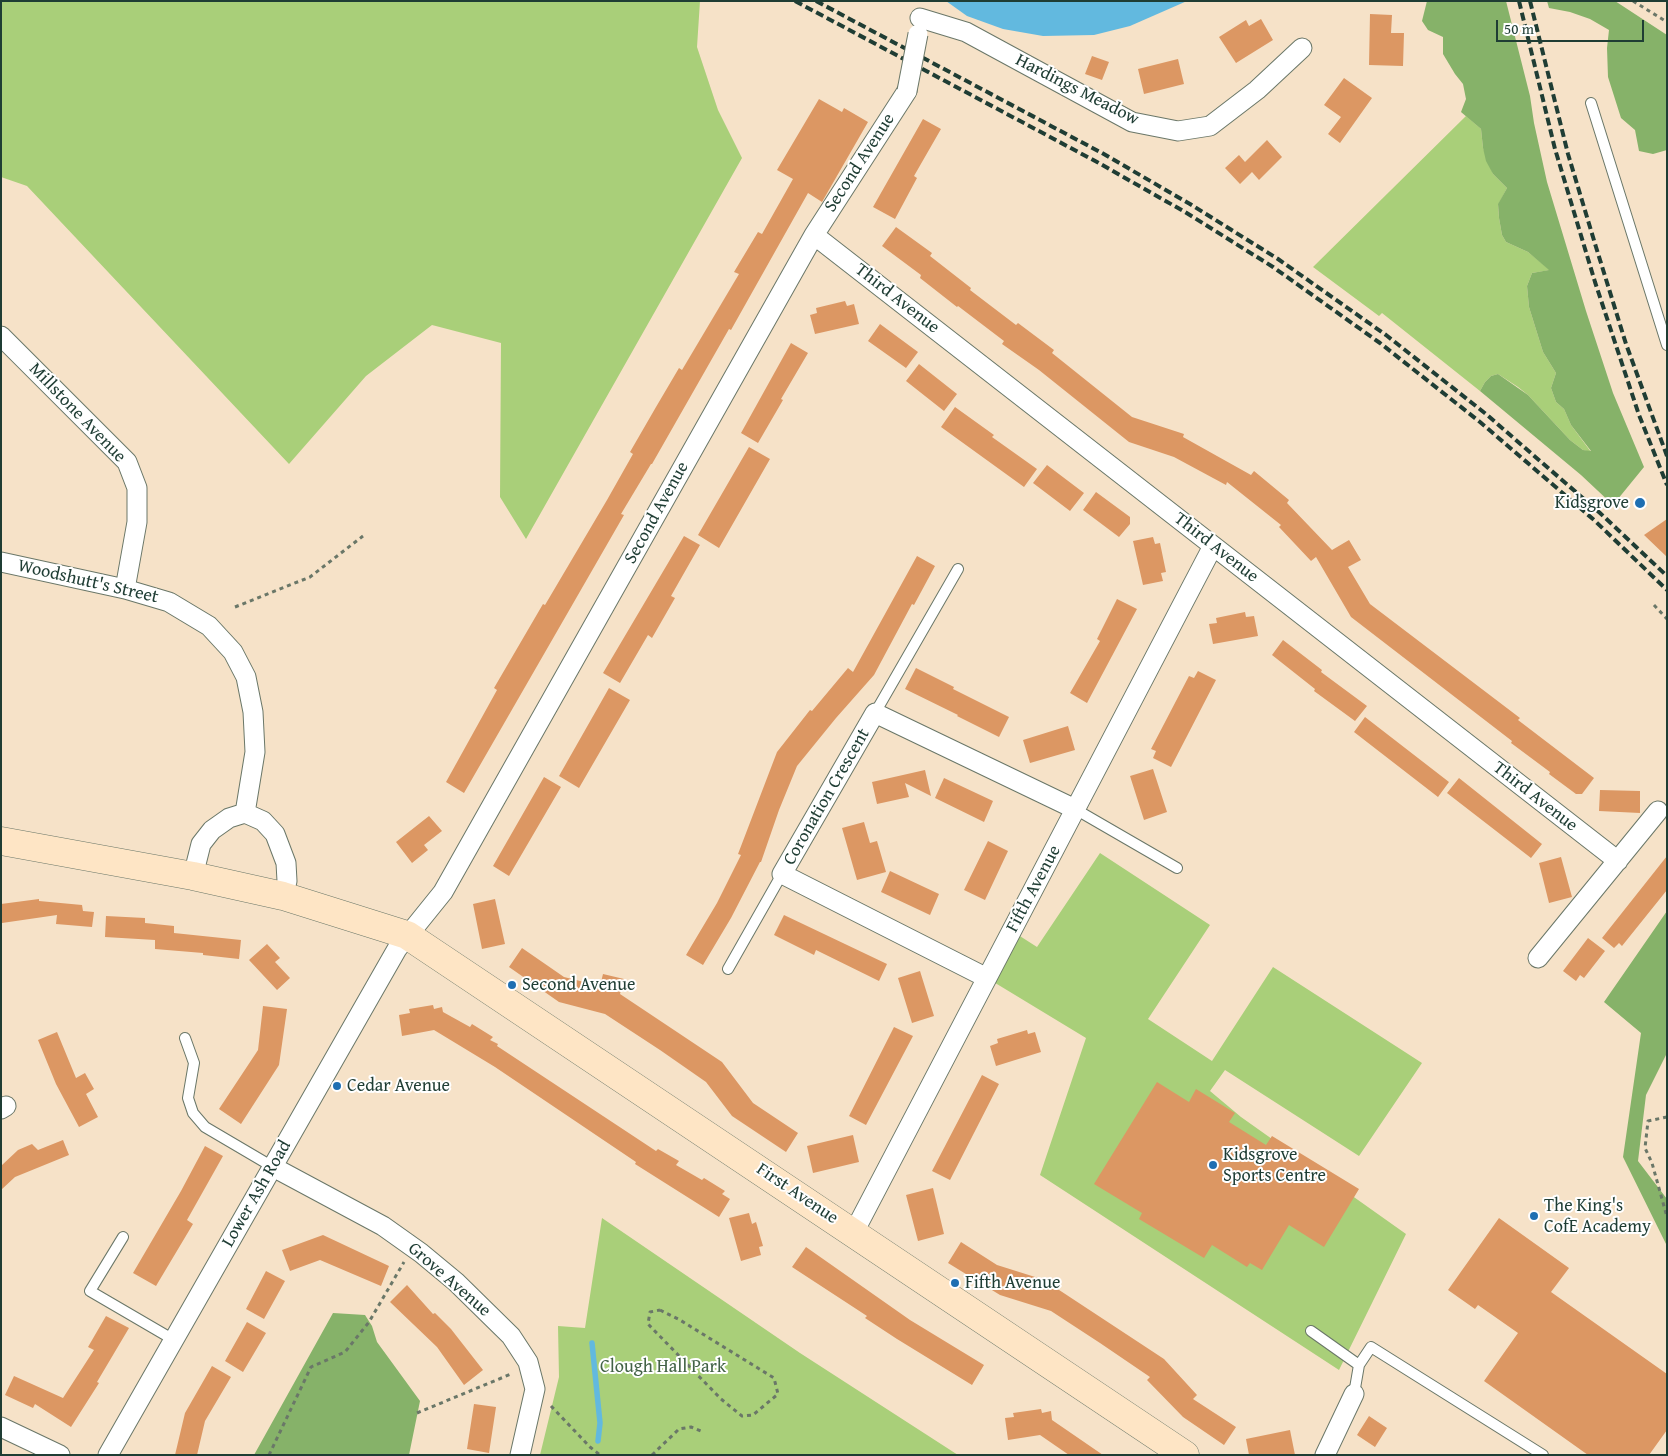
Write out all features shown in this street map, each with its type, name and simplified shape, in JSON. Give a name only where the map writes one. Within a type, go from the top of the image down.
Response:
[{"type":"main road","points":[[1,840],[192,876],[283,896],[407,935]]},
{"type":"main road","name":"First Avenue","points":[[407,935],[1185,1455]]},
{"type":"street","name":"Hardings Meadow","points":[[918,18],[966,32],[1132,122],[1178,131],[1210,126],[1257,90],[1302,48]]},
{"type":"street","name":"Second Avenue","points":[[407,935],[443,892],[814,235],[907,91],[918,18]]},
{"type":"street","name":"Third Avenue","points":[[814,235],[1618,861]]},
{"type":"street","name":"Millstone Avenue","points":[[1,336],[127,462],[136,488],[137,522],[124,589]]},
{"type":"street","name":"Fifth Avenue","points":[[854,1232],[1213,546]]},
{"type":"street","name":"Woodshutt's Street","points":[[1,562],[124,589],[169,602],[209,626],[233,652],[246,677],[253,712],[255,752],[245,813]]},
{"type":"street","name":"Coronation Crescent","points":[[988,978],[782,874],[875,713],[1075,809]]},
{"type":"street","points":[[1538,958],[1658,811]]},
{"type":"street","points":[[192,876],[202,844],[212,830],[229,818],[245,813],[263,821],[275,834],[286,863],[287,881],[283,896]]},
{"type":"street","name":"Lower Ash Road","points":[[108,1455],[396,950],[407,935]]},
{"type":"street","name":"Grove Avenue","points":[[273,1168],[383,1226],[413,1247],[456,1282],[511,1336],[528,1362],[535,1389],[520,1455]]},
{"type":"street","points":[[1325,1455],[1354,1394]]},
{"type":"street","points":[[1,1427],[60,1455]]},
{"type":"lane","points":[[1591,103],[1667,345]]},
{"type":"lane","points":[[875,713],[958,569]]},
{"type":"lane","points":[[1075,809],[1177,868]]},
{"type":"lane","points":[[728,969],[782,874]]},
{"type":"lane","points":[[184,1038],[194,1063],[188,1098],[193,1113],[205,1127],[273,1168]]},
{"type":"lane","points":[[123,1237],[90,1291],[174,1340]]},
{"type":"lane","points":[[1311,1331],[1359,1365]]},
{"type":"lane","points":[[1354,1394],[1359,1365],[1371,1347],[1543,1455]]},
{"type":"path","points":[[1632,1],[1667,22]]},
{"type":"path","points":[[235,607],[310,577],[363,536]]},
{"type":"path","points":[[1654,605],[1667,620]]},
{"type":"path","points":[[1667,1118],[1648,1121],[1645,1148],[1652,1163],[1667,1217]]},
{"type":"path","points":[[269,1455],[311,1367],[346,1352],[369,1322],[413,1247]]},
{"type":"path","points":[[660,1310],[680,1320],[774,1378],[778,1394],[753,1415],[742,1416],[721,1399],[648,1324],[650,1312],[660,1310]]},
{"type":"path","points":[[417,1413],[512,1374],[528,1362]]},
{"type":"path","points":[[535,1389],[590,1447],[600,1455]]},
{"type":"path","points":[[652,1455],[679,1429],[691,1427],[703,1432]]},
{"type":"green space","points":[[1,1],[700,1],[697,47],[718,110],[742,158],[526,539],[500,497],[501,343],[432,325],[366,376],[289,464],[27,186],[1,177]]},
{"type":"green space","points":[[1427,1],[1506,1],[1530,96],[1547,182],[1613,393],[1644,467],[1613,505],[1581,475],[1480,391],[1491,376],[1498,374],[1528,395],[1570,440],[1583,450],[1591,451],[1571,425],[1564,409],[1556,402],[1551,388],[1556,373],[1543,352],[1529,307],[1527,286],[1532,273],[1549,270],[1528,252],[1506,242],[1502,235],[1498,204],[1507,188],[1493,174],[1486,161],[1481,129],[1461,112],[1466,99],[1463,84],[1443,54],[1443,37],[1428,30],[1422,21]]},
{"type":"green space","points":[[1547,1],[1615,1],[1667,35],[1667,150],[1653,154],[1639,151],[1635,130],[1621,118],[1608,77],[1607,48],[1609,30],[1590,19],[1570,12],[1549,8]]},
{"type":"green space","points":[[1466,116],[1481,129],[1483,148],[1493,174],[1507,188],[1498,205],[1502,235],[1506,242],[1528,252],[1550,270],[1532,273],[1527,286],[1529,307],[1543,352],[1556,373],[1551,388],[1556,402],[1564,409],[1571,425],[1591,452],[1583,450],[1570,440],[1528,395],[1518,387],[1498,374],[1491,376],[1480,391],[1382,313],[1379,316],[1313,267]]},
{"type":"green space","points":[[1100,853],[1210,925],[1148,1019],[1212,1061],[1273,967],[1422,1063],[1359,1156],[1225,1070],[1210,1091],[1241,1117],[1406,1234],[1339,1370],[1040,1175],[1086,1038],[987,978],[1012,931],[1037,947]]},
{"type":"green space","points":[[1667,911],[1667,1053],[1646,1095],[1638,1161],[1667,1199],[1667,1246],[1623,1157],[1641,1033],[1604,1002]]},
{"type":"green space","name":"Clough Hall Park","points":[[602,1218],[800,1353],[958,1455],[540,1455],[559,1377],[558,1326],[585,1328]]},
{"type":"green space","points":[[333,1313],[365,1315],[372,1326],[377,1342],[420,1401],[409,1455],[254,1455]]},
{"type":"water","points":[[946,1],[1187,1],[1130,26],[1094,35],[1043,36],[1003,29],[967,16]]},
{"type":"building","points":[[1370,14],[1392,15],[1391,33],[1404,33],[1403,66],[1369,65]]},
{"type":"building","points":[[1261,19],[1273,40],[1236,63],[1219,37],[1246,20],[1249,26]]},
{"type":"building","points":[[1092,56],[1109,62],[1102,80],[1085,74]]},
{"type":"building","points":[[1178,59],[1184,84],[1144,94],[1138,69]]},
{"type":"building","points":[[1344,78],[1372,98],[1340,143],[1328,134],[1341,117],[1324,105]]},
{"type":"building","points":[[819,99],[842,112],[844,108],[868,122],[822,202],[808,193],[731,330],[729,329],[652,464],[621,514],[624,515],[464,793],[446,782],[497,690],[494,688],[607,500],[633,454],[630,452],[679,368],[682,370],[739,274],[734,272],[758,232],[762,234],[793,179],[777,170]]},
{"type":"building","points":[[923,119],[941,129],[914,176],[917,178],[895,219],[873,207]]},
{"type":"building","points":[[1267,140],[1282,157],[1259,180],[1252,172],[1240,184],[1225,168],[1239,155],[1245,162]]},
{"type":"building","points":[[896,227],[932,253],[930,256],[971,288],[970,290],[1016,325],[1018,323],[1054,350],[1052,353],[1132,417],[1184,434],[1183,437],[1251,475],[1254,471],[1289,500],[1287,503],[1332,550],[1349,540],[1361,560],[1348,567],[1370,604],[1520,718],[1518,720],[1594,778],[1582,794],[1576,794],[1549,774],[1550,772],[1511,743],[1512,741],[1351,617],[1316,557],[1311,561],[1279,527],[1281,525],[1227,482],[1226,485],[1174,457],[1129,442],[1039,370],[1002,344],[1004,341],[920,278],[921,275],[882,246]]},
{"type":"building","points":[[845,301],[847,306],[854,304],[859,324],[815,334],[810,315],[817,313],[816,308]]},
{"type":"building","points":[[880,324],[918,352],[906,368],[868,341]]},
{"type":"building","points":[[791,343],[808,353],[758,443],[741,433]]},
{"type":"building","points":[[919,364],[957,394],[944,411],[906,381]]},
{"type":"building","points":[[955,407],[994,435],[992,437],[1037,469],[1024,487],[941,427]]},
{"type":"building","points":[[749,447],[770,459],[719,548],[698,535]]},
{"type":"building","points":[[1047,465],[1084,493],[1070,511],[1033,483]]},
{"type":"building","points":[[1096,492],[1130,517],[1130,524],[1119,537],[1083,510]]},
{"type":"building","points":[[1667,519],[1667,557],[1644,535]]},
{"type":"building","points":[[684,536],[700,545],[671,596],[675,598],[652,638],[648,635],[620,683],[603,673]]},
{"type":"building","points":[[1153,537],[1155,544],[1160,543],[1166,572],[1161,573],[1163,581],[1143,585],[1133,541]]},
{"type":"building","points":[[917,556],[935,566],[914,605],[912,604],[874,675],[797,766],[761,862],[703,965],[686,955],[717,903],[741,855],[738,854],[777,752],[810,710],[812,711],[848,668],[853,672]]},
{"type":"building","points":[[1117,599],[1137,609],[1087,703],[1070,693],[1100,641],[1097,639]]},
{"type":"building","points":[[1245,612],[1246,617],[1254,616],[1258,636],[1213,644],[1209,624],[1217,623],[1216,618]]},
{"type":"building","points":[[1283,640],[1322,670],[1321,672],[1367,706],[1355,721],[1314,691],[1315,689],[1272,655]]},
{"type":"building","points":[[916,668],[1009,717],[999,737],[905,689]]},
{"type":"building","points":[[1198,671],[1216,680],[1171,767],[1153,758],[1156,751],[1151,749],[1189,676],[1194,678]]},
{"type":"building","points":[[609,688],[630,700],[579,788],[559,776]]},
{"type":"building","points":[[1365,717],[1449,782],[1438,797],[1354,732]]},
{"type":"building","points":[[1068,726],[1075,750],[1030,763],[1023,740]]},
{"type":"building","points":[[1153,769],[1167,812],[1144,820],[1130,776]]},
{"type":"building","points":[[925,770],[931,796],[905,783],[909,797],[877,804],[872,782]]},
{"type":"building","points":[[544,777],[561,787],[509,876],[493,866]]},
{"type":"building","points":[[944,778],[993,801],[984,822],[935,798]]},
{"type":"building","points":[[1459,778],[1542,844],[1531,858],[1447,793]]},
{"type":"building","points":[[1600,790],[1640,791],[1640,813],[1599,811]]},
{"type":"building","points":[[429,816],[442,831],[424,845],[428,850],[412,863],[396,842]]},
{"type":"building","points":[[864,822],[870,843],[877,841],[886,872],[857,880],[842,828]]},
{"type":"building","points":[[988,841],[1008,851],[985,900],[964,890]]},
{"type":"building","points":[[1667,856],[1667,890],[1622,946],[1619,943],[1614,948],[1602,938]]},
{"type":"building","points":[[1561,857],[1572,897],[1549,903],[1539,863]]},
{"type":"building","points":[[890,871],[939,894],[930,915],[881,892]]},
{"type":"building","points":[[39,899],[39,901],[82,905],[83,911],[94,912],[92,927],[56,924],[57,915],[2,923],[1,904]]},
{"type":"building","points":[[495,899],[505,944],[482,949],[473,904]]},
{"type":"building","points":[[784,915],[887,964],[879,981],[816,950],[814,955],[774,935]]},
{"type":"building","points":[[106,916],[145,918],[145,923],[174,926],[174,933],[241,940],[239,959],[203,955],[203,953],[155,949],[155,940],[105,937]]},
{"type":"building","points":[[1588,938],[1605,951],[1584,978],[1580,975],[1576,981],[1563,971]]},
{"type":"building","points":[[267,944],[280,958],[275,962],[290,978],[277,990],[249,960]]},
{"type":"building","points":[[522,948],[564,977],[600,986],[603,974],[624,979],[620,994],[722,1062],[753,1103],[798,1133],[786,1152],[732,1116],[706,1082],[660,1050],[605,1014],[559,1002],[509,967]]},
{"type":"building","points":[[920,971],[934,1016],[912,1023],[898,978]]},
{"type":"building","points":[[433,1005],[434,1009],[442,1007],[443,1012],[470,1027],[472,1024],[493,1037],[490,1040],[498,1044],[497,1046],[656,1151],[658,1149],[679,1161],[676,1165],[702,1180],[704,1178],[725,1191],[722,1194],[730,1199],[719,1217],[635,1164],[636,1162],[495,1067],[434,1030],[402,1036],[399,1015],[410,1013],[409,1009]]},
{"type":"building","points":[[263,1006],[287,1009],[279,1065],[241,1124],[219,1109],[258,1050]]},
{"type":"building","points":[[894,1027],[913,1036],[866,1125],[849,1116]]},
{"type":"building","points":[[1027,1030],[1028,1034],[1035,1032],[1041,1052],[996,1066],[990,1046],[998,1043],[997,1039]]},
{"type":"building","points":[[57,1032],[76,1078],[85,1073],[94,1089],[86,1094],[98,1117],[79,1127],[56,1084],[38,1040]]},
{"type":"building","points":[[982,1075],[999,1084],[950,1180],[932,1171]]},
{"type":"building","name":"Kidsgrove Sports Centre","points":[[1157,1082],[1189,1102],[1196,1089],[1235,1113],[1229,1122],[1266,1145],[1272,1136],[1359,1189],[1324,1247],[1289,1225],[1262,1270],[1250,1263],[1247,1267],[1212,1245],[1204,1258],[1139,1219],[1142,1213],[1094,1184]]},
{"type":"building","points":[[853,1135],[859,1162],[813,1173],[807,1146]]},
{"type":"building","points":[[63,1140],[69,1155],[15,1177],[1,1190],[1,1166],[18,1150],[32,1144],[38,1150]]},
{"type":"building","points":[[205,1146],[223,1156],[187,1220],[193,1224],[156,1286],[133,1273]]},
{"type":"building","points":[[933,1188],[944,1234],[918,1241],[906,1195]]},
{"type":"building","points":[[749,1213],[752,1224],[756,1222],[763,1246],[759,1247],[761,1255],[741,1261],[729,1218]]},
{"type":"building","points":[[1499,1218],[1569,1268],[1551,1292],[1667,1374],[1667,1430],[1649,1455],[1588,1455],[1484,1381],[1518,1333],[1478,1305],[1475,1309],[1448,1290]]},
{"type":"building","points":[[323,1235],[389,1266],[381,1286],[320,1260],[290,1271],[282,1250]]},
{"type":"building","points":[[961,1242],[997,1265],[1051,1282],[1050,1284],[1164,1359],[1197,1395],[1193,1399],[1236,1427],[1224,1445],[1183,1417],[1147,1380],[1150,1377],[1100,1343],[1051,1311],[1000,1295],[948,1263]]},
{"type":"building","points":[[806,1247],[910,1320],[984,1365],[972,1385],[897,1339],[865,1318],[867,1316],[792,1267]]},
{"type":"building","points":[[266,1271],[285,1281],[264,1319],[246,1309]]},
{"type":"building","points":[[407,1285],[433,1314],[435,1313],[451,1329],[483,1370],[464,1385],[437,1347],[390,1302]]},
{"type":"building","points":[[106,1316],[129,1328],[97,1382],[99,1383],[71,1427],[35,1404],[33,1408],[5,1395],[14,1376],[63,1398],[94,1350],[88,1347]]},
{"type":"building","points":[[247,1322],[266,1333],[243,1372],[225,1361]]},
{"type":"building","points":[[212,1366],[231,1377],[205,1421],[197,1455],[175,1455],[185,1413]]},
{"type":"building","points":[[474,1404],[496,1407],[489,1453],[467,1449]]},
{"type":"building","points":[[1041,1409],[1042,1413],[1051,1411],[1052,1420],[1103,1455],[1069,1455],[1040,1435],[1008,1440],[1005,1418],[1014,1417],[1013,1413]]},
{"type":"building","points":[[1369,1416],[1387,1428],[1375,1447],[1357,1435]]},
{"type":"building","points":[[1290,1430],[1295,1455],[1249,1455],[1246,1439]]},
{"type":"waterway","points":[[592,1343],[600,1423],[598,1441]]},
{"type":"railway","points":[[795,1],[1097,162],[1185,212],[1273,267],[1380,343],[1480,422],[1594,520],[1667,590]]},
{"type":"railway","points":[[816,1],[1102,153],[1190,204],[1278,259],[1386,335],[1486,414],[1600,513],[1667,576]]},
{"type":"railway","points":[[1519,1],[1555,149],[1595,282],[1639,415],[1667,485]]},
{"type":"railway","points":[[1530,1],[1568,154],[1596,247],[1626,344],[1667,456]]},
{"type":"place","name":"Kidsgrove","points":[[1640,503]]},
{"type":"place","name":"Second Avenue","points":[[512,985]]},
{"type":"place","name":"Cedar Avenue","points":[[337,1086]]},
{"type":"place","name":"Kidsgrove Sports Centre","points":[[1213,1165]]},
{"type":"place","name":"The King's CofE Academy","points":[[1534,1216]]},
{"type":"place","name":"Fifth Avenue","points":[[955,1283]]}]
